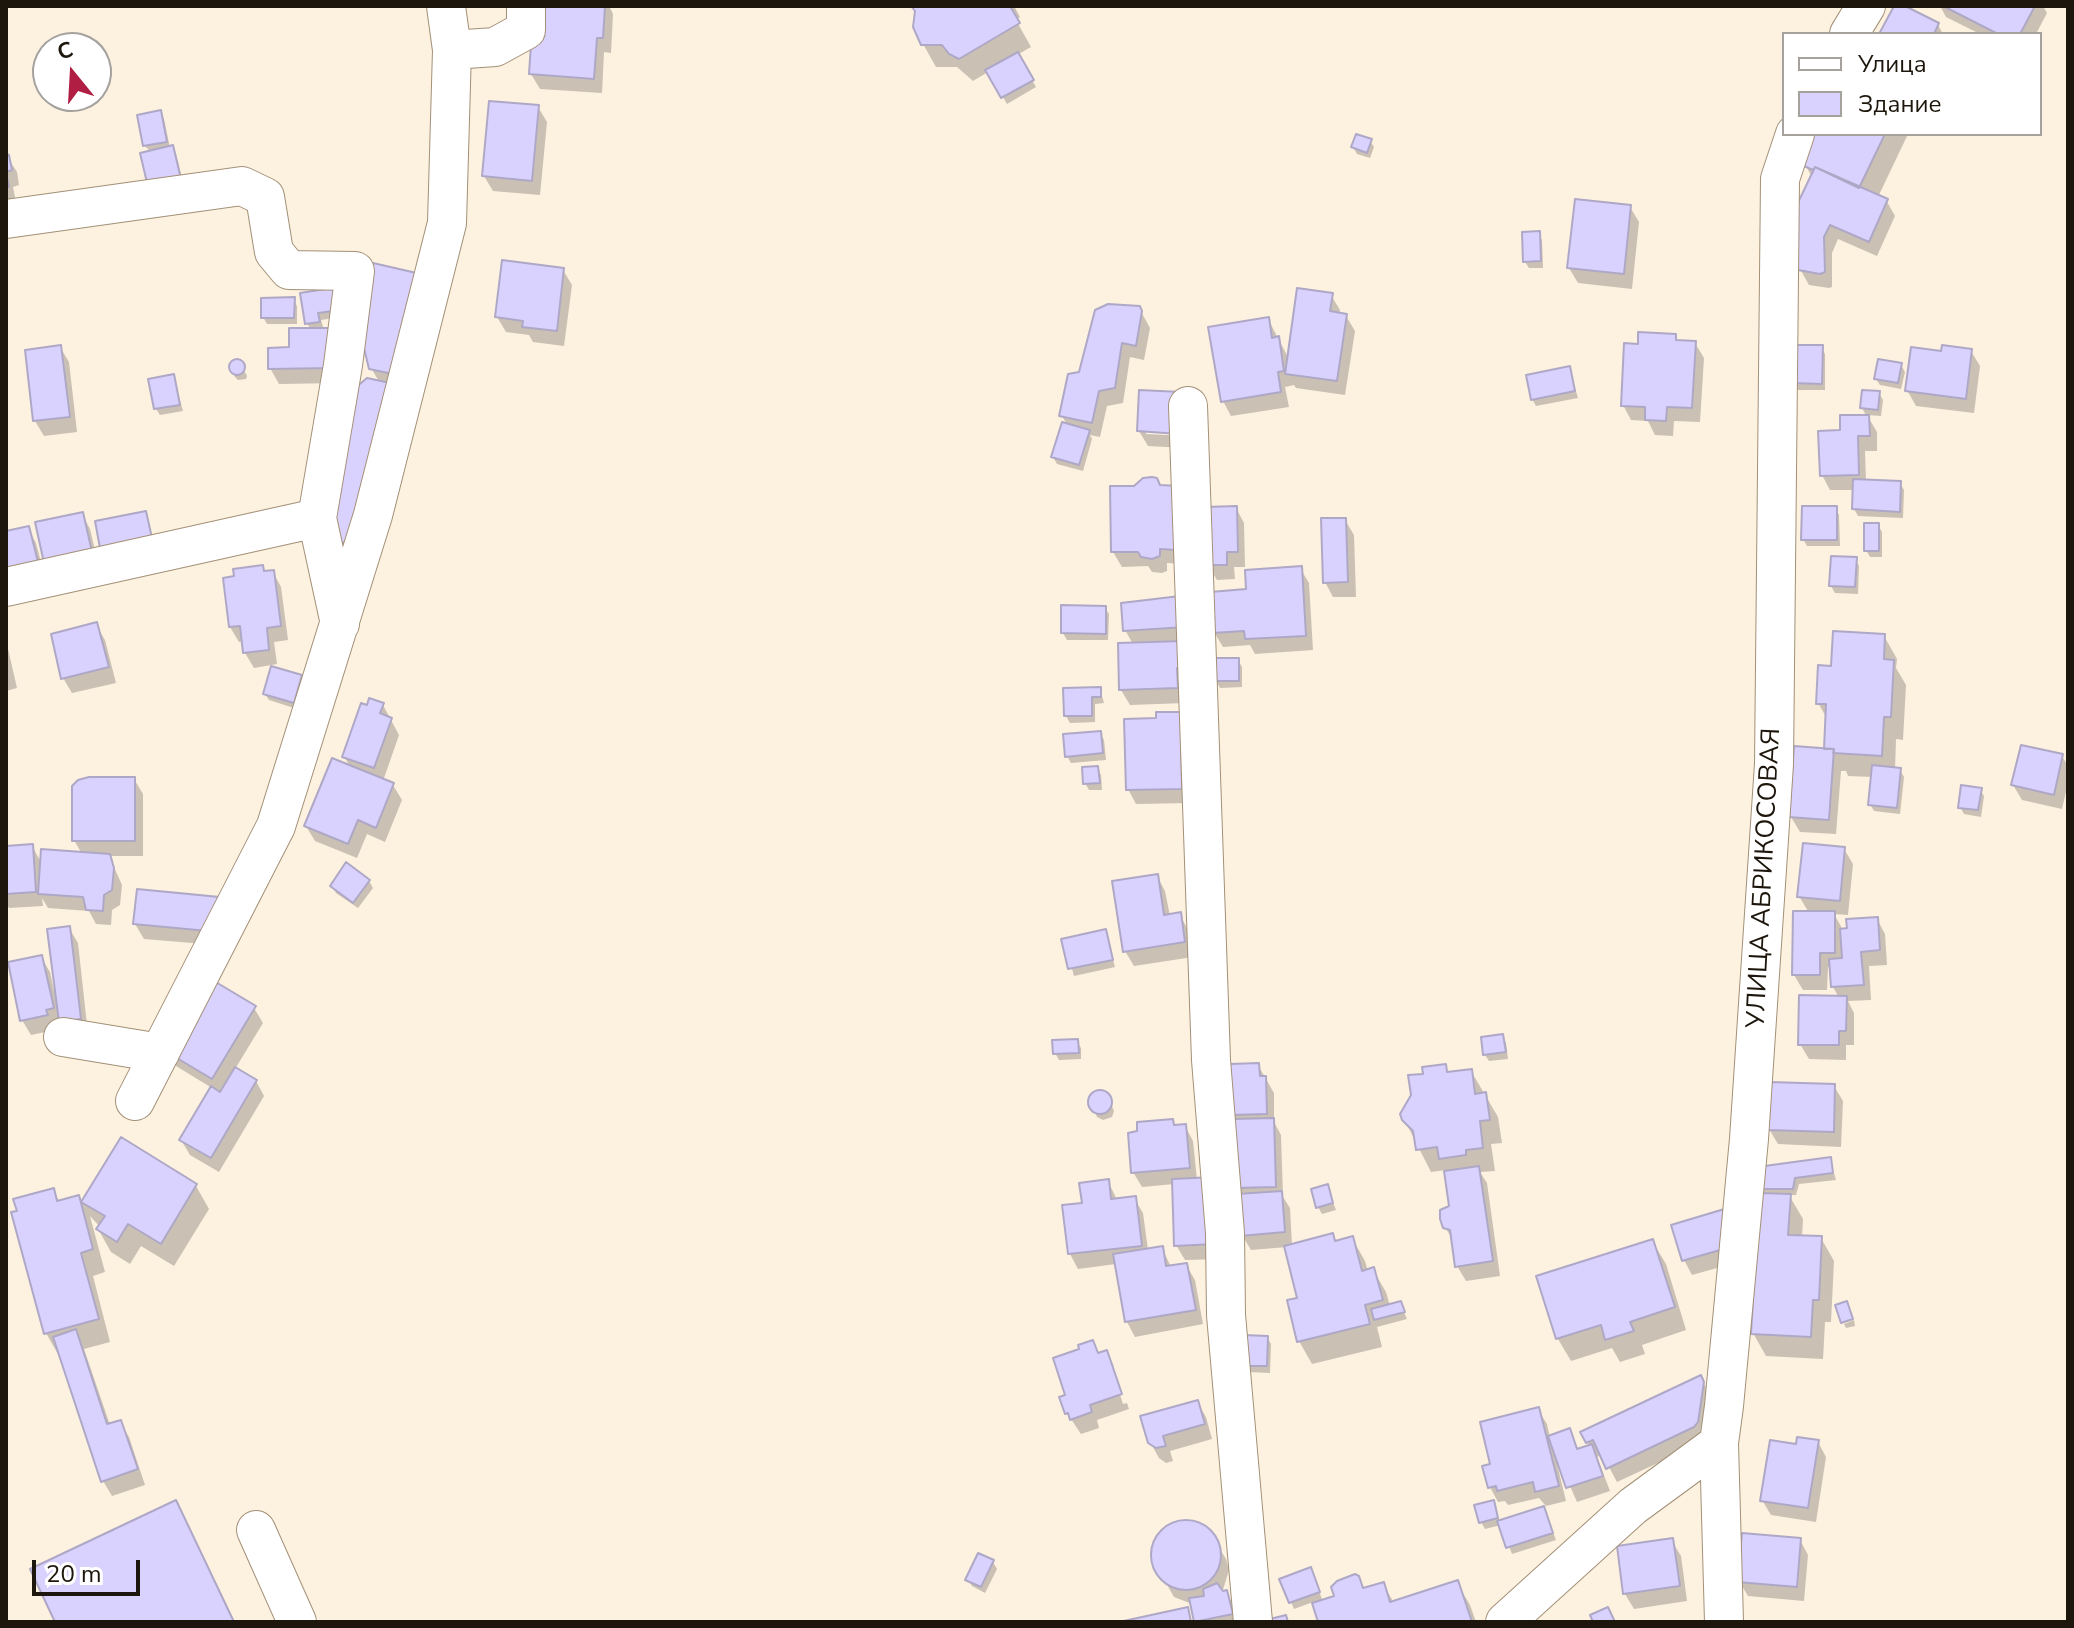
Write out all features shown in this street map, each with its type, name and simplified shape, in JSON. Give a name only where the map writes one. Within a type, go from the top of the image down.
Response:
[{"type":"street","points":[[135,1101],[276,826],[373,515],[447,223],[452,50],[446,6]]},
{"type":"street","points":[[452,50],[495,47],[526,30],[526,6]]},
{"type":"street","points":[[1850,32],[1866,6]]},
{"type":"street","name":"УЛИЦА АБРИКОСОВАЯ","points":[[1724,1622],[1719,1443],[1749,1139],[1774,764],[1780,179],[1794,136]]},
{"type":"street","points":[[6,219],[242,186],[265,197],[274,252],[289,270],[355,271],[343,365],[317,518],[340,624]]},
{"type":"street","points":[[1188,406],[1211,1060],[1225,1233],[1226,1315],[1253,1622]]},
{"type":"street","points":[[6,587],[317,518]]},
{"type":"street","points":[[63,1037],[160,1053]]},
{"type":"street","points":[[1505,1622],[1633,1506],[1719,1443]]},
{"type":"street","points":[[256,1530],[297,1622]]},
{"type":"building","points":[[540,6],[605,6],[603,38],[597,38],[594,79],[529,74],[531,44],[537,45]]},
{"type":"building","points":[[911,6],[1010,6],[1020,23],[959,59],[949,54],[942,45],[921,45],[913,27],[915,11]]},
{"type":"building","points":[[1894,6],[1905,6],[1939,23],[1935,32],[1880,32]]},
{"type":"building","points":[[1943,6],[2035,6],[2021,32],[1994,32]]},
{"type":"building","points":[[1018,52],[1034,80],[1001,98],[985,70]]},
{"type":"building","points":[[489,101],[539,105],[532,181],[482,176]]},
{"type":"building","points":[[161,110],[167,142],[143,146],[137,115]]},
{"type":"building","points":[[1356,134],[1372,139],[1367,153],[1351,147]]},
{"type":"building","points":[[1812,136],[1884,136],[1859,188],[1815,167],[1813,170],[1804,166]]},
{"type":"building","points":[[173,145],[181,179],[148,187],[140,153]]},
{"type":"building","points":[[6,153],[12,170],[6,172]]},
{"type":"building","points":[[1815,167],[1888,199],[1869,242],[1830,225],[1824,237],[1825,272],[1820,274],[1798,270],[1794,211]]},
{"type":"building","points":[[1575,199],[1631,205],[1624,274],[1567,268]]},
{"type":"building","points":[[1540,231],[1541,261],[1523,262],[1522,232]]},
{"type":"building","points":[[502,260],[564,268],[557,331],[522,327],[523,321],[495,317]]},
{"type":"building","points":[[373,263],[421,274],[398,375],[369,369],[362,340],[364,306]]},
{"type":"building","points":[[344,286],[348,309],[318,313],[320,322],[305,324],[300,293]]},
{"type":"building","points":[[1297,288],[1333,293],[1330,311],[1347,314],[1337,381],[1285,374]]},
{"type":"building","points":[[295,297],[294,318],[261,318],[261,298]]},
{"type":"building","points":[[1108,304],[1140,306],[1142,311],[1136,346],[1122,343],[1115,388],[1099,391],[1092,423],[1059,416],[1068,374],[1079,372],[1095,310]]},
{"type":"building","points":[[1269,317],[1272,338],[1279,336],[1284,371],[1278,372],[1281,392],[1221,402],[1208,327]]},
{"type":"building","points":[[289,328],[332,328],[333,368],[268,369],[268,348],[289,347]]},
{"type":"building","points":[[1638,332],[1676,334],[1676,340],[1696,341],[1692,408],[1667,407],[1666,421],[1645,420],[1645,407],[1621,406],[1624,343],[1638,344]]},
{"type":"building","points":[[61,345],[70,417],[33,421],[25,350]]},
{"type":"building","points":[[1790,345],[1823,345],[1822,384],[1792,383]]},
{"type":"building","points":[[1942,345],[1972,349],[1966,399],[1905,391],[1911,347],[1941,351]]},
{"type":"building","points":[[237,359],[243,361],[243,373],[237,375],[231,373],[229,367],[231,361]]},
{"type":"building","points":[[1878,359],[1902,363],[1898,383],[1874,379]]},
{"type":"building","points":[[1570,366],[1575,391],[1531,400],[1526,375]]},
{"type":"building","points":[[174,374],[180,405],[154,409],[148,379]]},
{"type":"building","points":[[367,378],[395,384],[354,539],[336,545],[330,540],[355,388]]},
{"type":"building","points":[[1139,390],[1181,392],[1179,434],[1137,431]]},
{"type":"building","points":[[1862,390],[1880,391],[1878,410],[1860,408]]},
{"type":"building","points":[[1840,415],[1869,415],[1870,436],[1858,436],[1859,475],[1820,476],[1818,431],[1840,430]]},
{"type":"building","points":[[1062,422],[1090,430],[1079,465],[1051,457]]},
{"type":"building","points":[[1143,478],[1157,478],[1160,485],[1179,486],[1176,550],[1160,549],[1160,556],[1152,559],[1141,557],[1138,552],[1111,552],[1110,486],[1134,486]]},
{"type":"building","points":[[1853,479],[1901,481],[1900,512],[1852,509]]},
{"type":"building","points":[[1237,506],[1238,552],[1227,552],[1227,565],[1206,565],[1205,507]]},
{"type":"building","points":[[1802,506],[1837,506],[1837,540],[1801,540]]},
{"type":"building","points":[[146,511],[152,538],[100,548],[95,521]]},
{"type":"building","points":[[83,512],[92,552],[44,563],[35,522]]},
{"type":"building","points":[[1321,518],[1346,518],[1348,582],[1323,583]]},
{"type":"building","points":[[1864,523],[1879,523],[1879,551],[1864,551]]},
{"type":"building","points":[[29,526],[39,566],[6,575],[6,531]]},
{"type":"building","points":[[1831,556],[1857,557],[1855,587],[1829,586]]},
{"type":"building","points":[[263,565],[264,571],[274,570],[281,626],[267,628],[269,650],[243,653],[240,626],[229,627],[223,578],[234,576],[233,569]]},
{"type":"building","points":[[1302,566],[1306,636],[1245,639],[1244,631],[1212,633],[1210,592],[1246,589],[1245,570]]},
{"type":"building","points":[[1180,596],[1186,627],[1123,631],[1121,603]]},
{"type":"building","points":[[1061,605],[1106,606],[1106,634],[1061,633]]},
{"type":"building","points":[[97,622],[109,667],[61,679],[51,634]]},
{"type":"building","points":[[1833,631],[1885,634],[1884,659],[1894,660],[1891,717],[1884,717],[1882,756],[1833,753],[1834,749],[1824,749],[1826,704],[1816,704],[1818,665],[1831,666]]},
{"type":"building","points":[[1182,641],[1183,668],[1177,668],[1178,688],[1119,690],[1118,643]]},
{"type":"building","points":[[1214,658],[1239,658],[1239,681],[1214,681]]},
{"type":"building","points":[[271,666],[302,675],[294,703],[263,694]]},
{"type":"building","points":[[1101,687],[1101,697],[1092,697],[1092,716],[1064,716],[1063,688]]},
{"type":"building","points":[[369,698],[384,703],[380,713],[392,718],[374,768],[342,757],[361,703],[367,705]]},
{"type":"building","points":[[1156,712],[1186,712],[1187,740],[1181,740],[1182,789],[1126,790],[1124,719],[1156,718]]},
{"type":"building","points":[[1101,731],[1103,753],[1065,757],[1063,734]]},
{"type":"building","points":[[2021,745],[2063,754],[2054,795],[2011,785]]},
{"type":"building","points":[[1794,746],[1834,749],[1829,820],[1789,817]]},
{"type":"building","points":[[332,758],[394,783],[376,828],[358,820],[348,844],[304,826]]},
{"type":"building","points":[[1872,765],[1901,768],[1897,808],[1868,805]]},
{"type":"building","points":[[1098,766],[1100,783],[1083,784],[1082,767]]},
{"type":"building","points":[[89,777],[135,777],[135,841],[72,841],[72,786],[78,780]]},
{"type":"building","points":[[1961,785],[1982,788],[1978,810],[1958,808]]},
{"type":"building","points":[[1803,843],[1845,847],[1840,901],[1797,897]]},
{"type":"building","points":[[33,844],[36,892],[6,894],[6,846]]},
{"type":"building","points":[[41,849],[110,854],[114,868],[112,890],[104,895],[103,911],[86,910],[83,897],[38,894]]},
{"type":"building","points":[[346,862],[370,880],[353,903],[330,886]]},
{"type":"building","points":[[1158,874],[1164,915],[1181,912],[1185,942],[1123,952],[1112,881]]},
{"type":"building","points":[[137,889],[230,898],[208,931],[133,924]]},
{"type":"building","points":[[1793,911],[1835,911],[1835,953],[1820,953],[1820,975],[1792,975]]},
{"type":"building","points":[[1878,917],[1880,950],[1861,952],[1864,985],[1831,987],[1829,959],[1842,958],[1840,929],[1847,928],[1846,919]]},
{"type":"building","points":[[70,926],[81,1019],[59,1022],[47,929]]},
{"type":"building","points":[[1106,929],[1113,960],[1068,969],[1061,939]]},
{"type":"building","points":[[42,955],[54,1008],[46,1010],[48,1015],[20,1021],[8,962]]},
{"type":"building","points":[[209,978],[256,1006],[212,1079],[165,1051]]},
{"type":"building","points":[[1799,995],[1847,996],[1846,1031],[1839,1031],[1839,1045],[1798,1045]]},
{"type":"building","points":[[1503,1034],[1506,1052],[1483,1055],[1481,1037]]},
{"type":"building","points":[[1078,1039],[1079,1053],[1053,1054],[1052,1040]]},
{"type":"building","points":[[1259,1063],[1260,1076],[1266,1076],[1267,1114],[1231,1115],[1230,1064]]},
{"type":"building","points":[[1446,1064],[1447,1072],[1472,1069],[1475,1094],[1486,1092],[1490,1120],[1480,1121],[1483,1148],[1466,1150],[1466,1155],[1439,1159],[1437,1147],[1416,1150],[1413,1131],[1400,1114],[1411,1095],[1408,1075],[1423,1074],[1422,1067]]},
{"type":"building","points":[[235,1067],[257,1080],[211,1158],[179,1140],[211,1086],[220,1092]]},
{"type":"building","points":[[1769,1082],[1835,1084],[1834,1132],[1767,1130]]},
{"type":"building","points":[[1100,1090],[1109,1093],[1112,1102],[1109,1111],[1100,1114],[1091,1111],[1088,1102],[1091,1093]]},
{"type":"building","points":[[1274,1118],[1276,1187],[1235,1188],[1233,1119]]},
{"type":"building","points":[[1173,1119],[1174,1125],[1186,1124],[1190,1168],[1131,1173],[1128,1133],[1137,1131],[1137,1122]]},
{"type":"building","points":[[121,1137],[197,1184],[161,1244],[128,1224],[117,1242],[96,1229],[105,1216],[81,1202]]},
{"type":"building","points":[[1831,1157],[1833,1173],[1795,1178],[1793,1189],[1760,1189],[1757,1167]]},
{"type":"building","points":[[1479,1166],[1493,1261],[1455,1267],[1450,1230],[1443,1228],[1440,1219],[1440,1210],[1449,1206],[1444,1171]]},
{"type":"building","points":[[1214,1177],[1216,1244],[1174,1246],[1172,1179]]},
{"type":"building","points":[[1109,1179],[1111,1199],[1136,1196],[1142,1246],[1068,1254],[1062,1205],[1082,1203],[1079,1183]]},
{"type":"building","points":[[1328,1184],[1333,1203],[1316,1208],[1311,1189]]},
{"type":"building","points":[[54,1188],[57,1201],[79,1195],[93,1249],[81,1253],[99,1319],[44,1334],[11,1212],[17,1211],[13,1199]]},
{"type":"building","points":[[1282,1191],[1285,1232],[1240,1236],[1237,1194]]},
{"type":"building","points":[[1759,1193],[1791,1194],[1788,1235],[1822,1236],[1819,1300],[1813,1300],[1811,1337],[1751,1334]]},
{"type":"building","points":[[1731,1207],[1727,1248],[1682,1261],[1671,1225]]},
{"type":"building","points":[[1333,1233],[1335,1241],[1353,1236],[1362,1271],[1374,1267],[1383,1300],[1365,1305],[1370,1324],[1297,1342],[1287,1300],[1297,1298],[1284,1246]]},
{"type":"building","points":[[1653,1239],[1675,1307],[1630,1322],[1634,1331],[1605,1340],[1601,1325],[1556,1339],[1536,1276]]},
{"type":"building","points":[[1163,1246],[1166,1266],[1187,1263],[1196,1310],[1125,1322],[1113,1254]]},
{"type":"building","points":[[1401,1301],[1405,1312],[1374,1320],[1371,1309]]},
{"type":"building","points":[[1847,1301],[1853,1319],[1841,1323],[1835,1305]]},
{"type":"building","points":[[76,1329],[107,1424],[121,1420],[138,1469],[101,1482],[53,1337]]},
{"type":"building","points":[[1243,1335],[1268,1336],[1267,1366],[1242,1366]]},
{"type":"building","points":[[1093,1340],[1098,1353],[1107,1350],[1122,1394],[1090,1405],[1092,1412],[1070,1420],[1059,1397],[1065,1395],[1053,1358],[1079,1349],[1078,1345]]},
{"type":"building","points":[[1701,1375],[1704,1382],[1698,1422],[1694,1427],[1606,1469],[1593,1440],[1586,1443],[1580,1432]]},
{"type":"building","points":[[1198,1400],[1205,1424],[1163,1436],[1166,1446],[1156,1448],[1148,1443],[1140,1416]]},
{"type":"building","points":[[1539,1407],[1559,1486],[1535,1492],[1533,1482],[1497,1491],[1496,1486],[1488,1488],[1482,1466],[1490,1464],[1480,1422]]},
{"type":"building","points":[[1570,1428],[1577,1449],[1592,1444],[1603,1476],[1566,1488],[1548,1436]]},
{"type":"building","points":[[1797,1437],[1819,1440],[1808,1508],[1760,1501],[1770,1440],[1796,1444]]},
{"type":"building","points":[[176,1500],[234,1622],[55,1622],[30,1569]]},
{"type":"building","points":[[1494,1500],[1498,1518],[1479,1523],[1474,1505]]},
{"type":"building","points":[[1544,1506],[1553,1533],[1506,1548],[1497,1521]]},
{"type":"building","points":[[1186,1520],[1211,1530],[1221,1555],[1211,1580],[1186,1590],[1161,1580],[1151,1555],[1161,1530]]},
{"type":"building","points":[[1742,1533],[1801,1538],[1797,1587],[1737,1582]]},
{"type":"building","points":[[1673,1538],[1680,1586],[1623,1594],[1617,1546]]},
{"type":"building","points":[[978,1553],[994,1560],[981,1587],[965,1580]]},
{"type":"building","points":[[1311,1567],[1320,1592],[1289,1603],[1279,1579]]},
{"type":"building","points":[[1355,1574],[1359,1576],[1363,1588],[1384,1582],[1390,1602],[1458,1580],[1472,1622],[1318,1622],[1312,1603],[1334,1596],[1331,1587],[1337,1581]]},
{"type":"building","points":[[1217,1583],[1223,1591],[1227,1590],[1233,1614],[1194,1622],[1189,1598],[1204,1596],[1203,1589]]},
{"type":"building","points":[[1188,1607],[1191,1622],[1119,1622]]},
{"type":"building","points":[[1608,1607],[1615,1622],[1593,1622],[1590,1615]]},
{"type":"building","points":[[1286,1615],[1288,1622],[1262,1621]]}]
